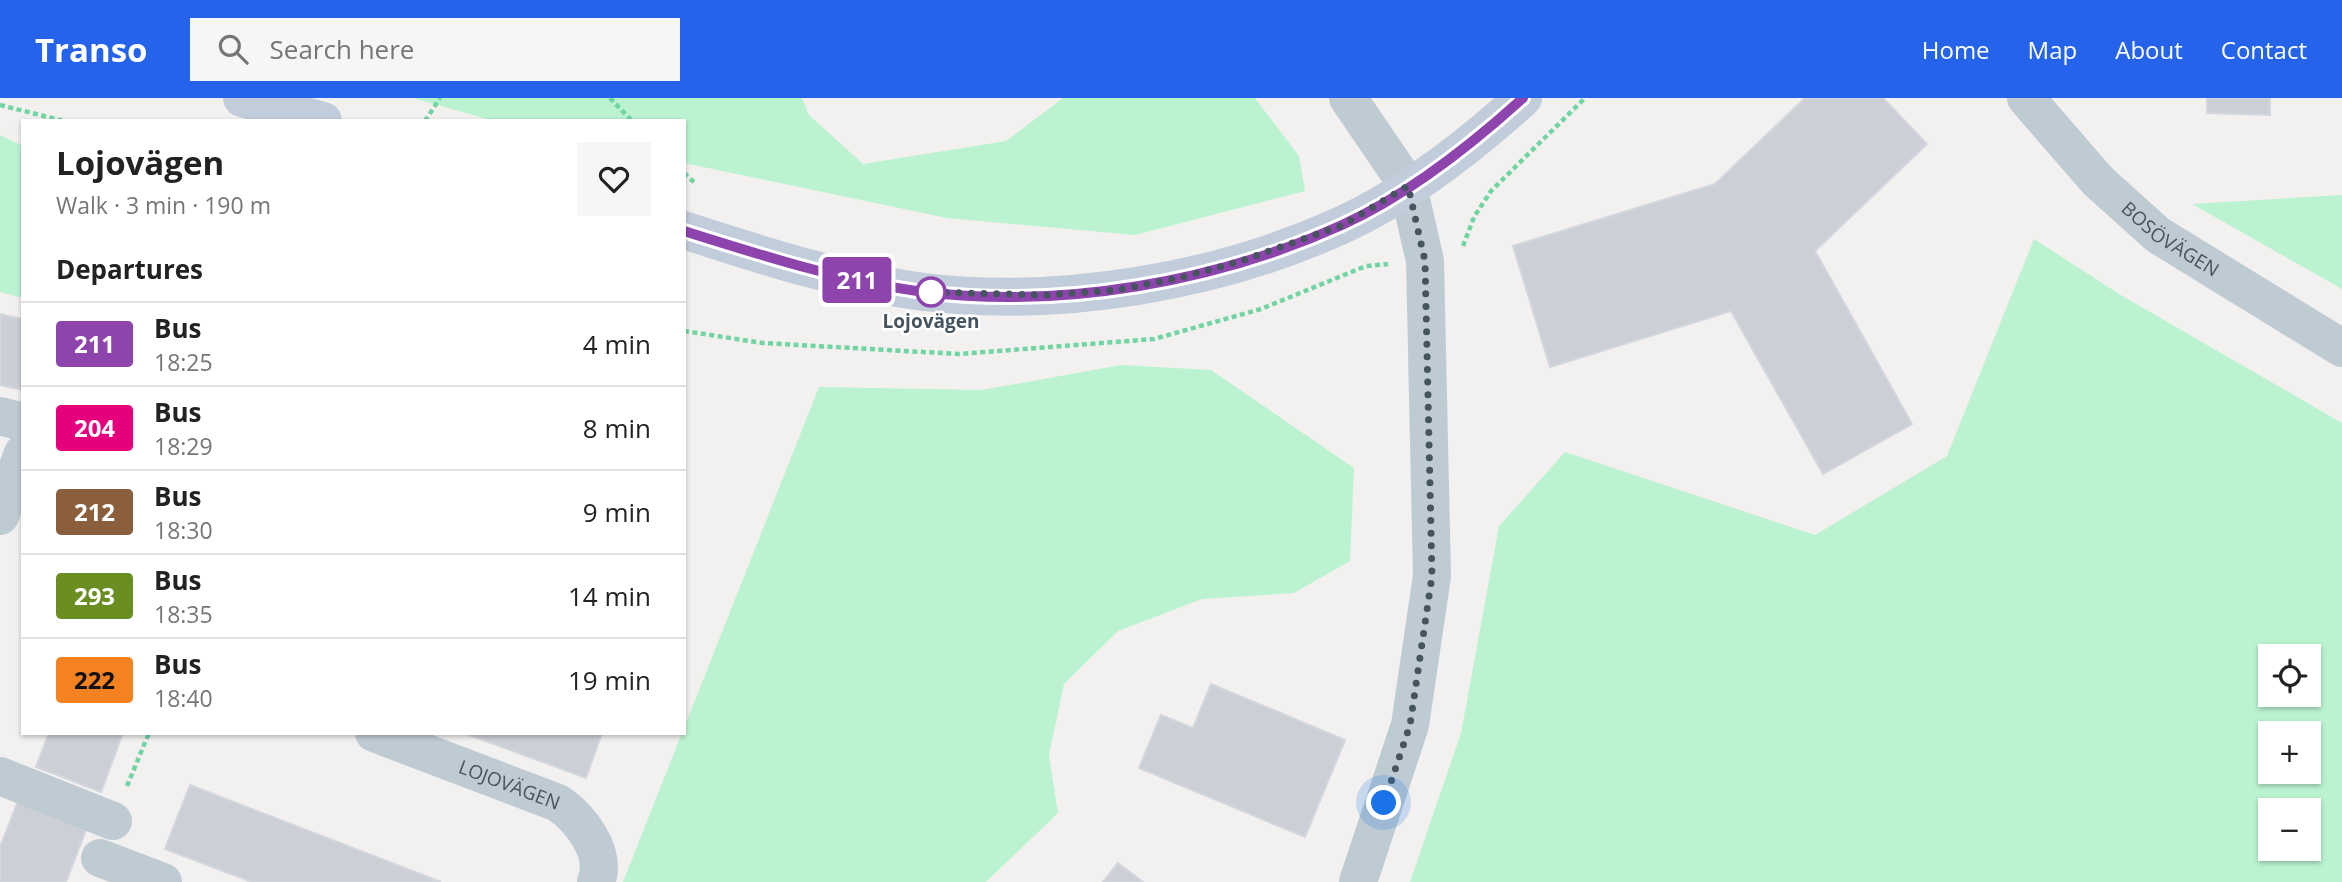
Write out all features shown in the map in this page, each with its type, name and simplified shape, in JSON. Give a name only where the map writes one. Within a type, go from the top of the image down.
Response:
[{"type":"main road","points":[[242,98],[316,119]]},
{"type":"main road","points":[[686,231],[771,259],[860,281],[926,292],[1022,295],[1117,290],[1183,277],[1343,225],[1408,186],[1484,134],[1523,98]]},
{"type":"street","points":[[1348,98],[1408,186],[1425,261],[1432,576],[1410,725],[1358,882]]},
{"type":"street","name":"BOSÖVÄGEN","points":[[2026,98],[2098,181],[2158,235],[2342,348]]},
{"type":"street","points":[[0,416],[21,421]]},
{"type":"street","points":[[0,516],[21,458]]},
{"type":"street","name":"LOJOVÄGEN","points":[[379,735],[558,803],[570,811],[588,835],[596,852],[596,882]]},
{"type":"street","points":[[0,776],[113,821]]},
{"type":"street","points":[[100,858],[163,882]]},
{"type":"path","points":[[426,119],[440,98]]},
{"type":"path","points":[[610,98],[630,119]]},
{"type":"path","points":[[0,105],[56,119]]},
{"type":"path","points":[[686,175],[696,184]]},
{"type":"green space","points":[[413,98],[802,98],[809,115],[863,164],[1006,141],[1063,98],[1255,98],[1299,156],[1305,191],[1135,235],[947,218],[686,163],[686,119],[487,119]]},
{"type":"green space","points":[[0,135],[21,145],[21,297],[0,292]]},
{"type":"green space","points":[[2342,195],[2342,289],[2192,204]]},
{"type":"green space","points":[[2034,239],[2119,294],[2342,423],[2342,882],[1410,882],[1461,733],[1499,526],[1565,452],[1815,535],[1947,456]]},
{"type":"green space","points":[[1121,365],[1211,370],[1354,468],[1350,561],[1294,593],[1202,599],[1118,631],[1064,684],[1049,755],[1058,813],[986,882],[623,882],[681,735],[686,735],[686,723],[819,387],[982,390]]},
{"type":"building","points":[[1805,98],[1883,98],[1927,144],[1815,251],[1912,424],[1823,474],[1731,311],[1550,367],[1513,246],[1715,184]]},
{"type":"building","points":[[2207,98],[2270,98],[2270,115],[2207,113]]},
{"type":"building","points":[[0,314],[21,319],[21,390],[0,385]]},
{"type":"building","points":[[1211,684],[1345,740],[1305,837],[1139,768],[1161,715],[1193,728]]},
{"type":"building","points":[[48,735],[122,735],[101,792],[36,767]]},
{"type":"building","points":[[469,735],[601,735],[586,778]]},
{"type":"building","points":[[190,785],[441,882],[252,882],[165,849]]},
{"type":"building","points":[[18,801],[87,827],[66,882],[0,882],[0,847]]},
{"type":"building","points":[[1118,863],[1143,882],[1103,882]]},
{"type":"bus line","name":"211","points":[[686,232],[771,259],[860,281],[926,292],[1046,295],[1117,290],[1183,277],[1241,261],[1343,225],[1408,186],[1484,134],[1523,98]]},
{"type":"place","name":"Lojovägen","points":[[931,292]]},
{"type":"route","points":[[931,292],[926,292],[1046,295],[1117,290],[1183,277],[1241,261],[1343,225],[1408,186],[1425,261],[1432,576],[1410,725],[1384,803]]}]
